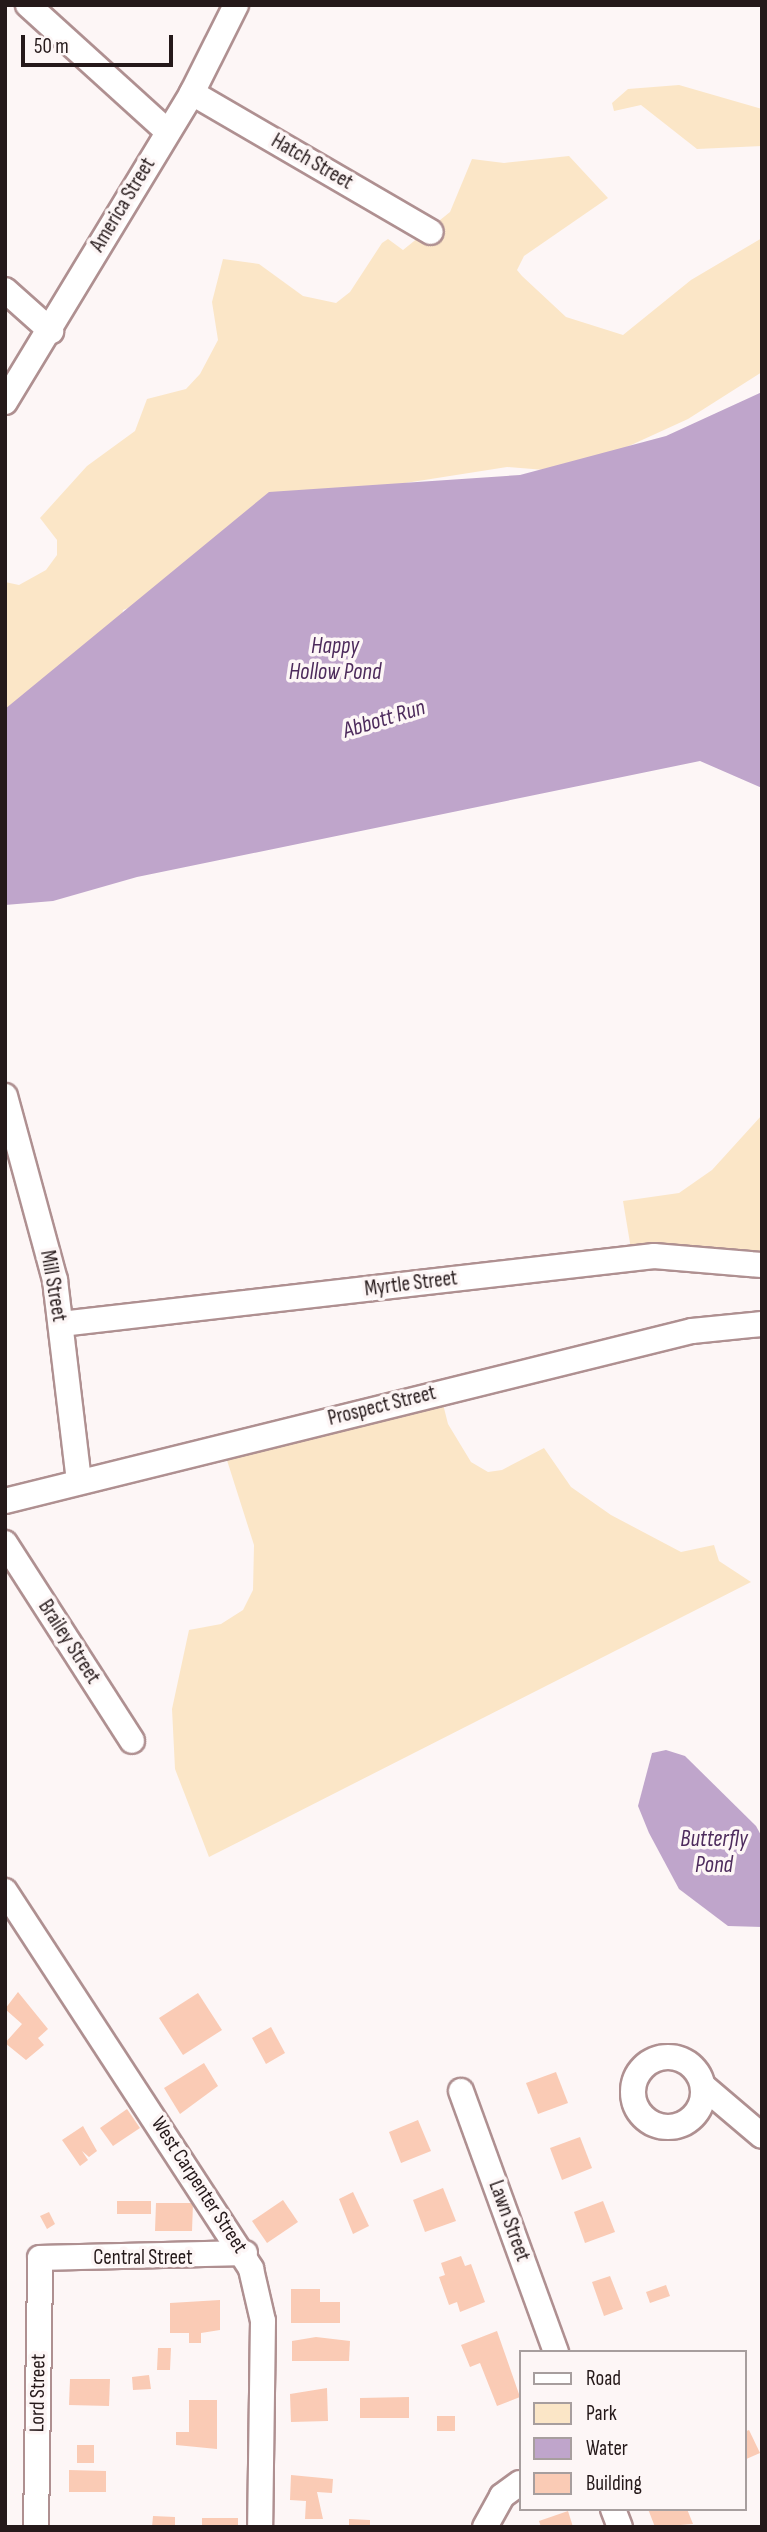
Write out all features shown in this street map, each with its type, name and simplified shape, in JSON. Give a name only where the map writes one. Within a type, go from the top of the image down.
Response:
[{"type":"street","points":[[28,5],[167,131]]},
{"type":"street","name":"America Street","points":[[5,402],[51,331],[167,131],[192,93],[236,5]]},
{"type":"street","name":"Hatch Street","points":[[192,93],[431,232]]},
{"type":"street","points":[[5,290],[51,331]]},
{"type":"street","name":"Mill Street","points":[[5,1096],[51,1263],[61,1324],[79,1480]]},
{"type":"street","name":"Myrtle Street","points":[[61,1324],[654,1256],[762,1265]]},
{"type":"street","name":"Prospect Street","points":[[5,1501],[79,1480],[692,1331],[762,1324]]},
{"type":"street","name":"Brailey Street","points":[[5,1543],[132,1741]]},
{"type":"street","name":"West Carpenter Street","points":[[5,1891],[244,2253],[263,2321],[260,2527]]},
{"type":"street","points":[[704,2086],[762,2136]]},
{"type":"street","name":"Lawn Street","points":[[461,2091],[555,2350]]},
{"type":"street","name":"Central Street","points":[[40,2258],[244,2253]]},
{"type":"street","name":"Lord Street","points":[[36,2527],[40,2258]]},
{"type":"street","points":[[485,2527],[497,2502],[518,2485]]},
{"type":"green space","points":[[679,85],[762,109],[762,146],[697,149],[641,105],[614,111],[612,103],[628,89]]},
{"type":"green space","points":[[569,156],[608,198],[524,256],[517,270],[522,276],[566,317],[623,335],[691,280],[762,238],[762,372],[688,419],[618,451],[545,470],[507,467],[310,498],[153,599],[123,610],[120,624],[5,722],[5,582],[19,585],[46,570],[57,555],[57,540],[40,518],[87,466],[135,431],[147,399],[186,389],[200,374],[218,340],[212,302],[223,259],[259,264],[303,296],[336,303],[350,292],[382,243],[388,239],[403,250],[450,212],[472,159],[504,163]]},
{"type":"green space","points":[[762,1115],[762,1273],[710,1265],[691,1274],[685,1262],[633,1261],[623,1201],[679,1193],[712,1170]]},
{"type":"green space","points":[[442,1400],[448,1424],[471,1462],[488,1472],[502,1470],[544,1448],[571,1487],[611,1515],[681,1552],[714,1545],[719,1561],[751,1582],[209,1857],[175,1769],[172,1709],[189,1630],[221,1624],[243,1610],[253,1590],[254,1545],[225,1454]]},
{"type":"water","name":"Happy Hollow Pond","points":[[762,392],[762,788],[700,761],[137,877],[53,901],[5,905],[5,709],[269,492],[520,475],[666,436]]},
{"type":"water","name":"Butterfly Pond","points":[[666,1750],[685,1756],[756,1826],[762,1837],[762,1927],[728,1926],[679,1889],[638,1806],[652,1753]]},
{"type":"building","points":[[18,1992],[48,2029],[38,2038],[44,2045],[26,2060],[5,2043],[22,2024],[5,2009]]},
{"type":"building","points":[[198,1993],[222,2030],[183,2055],[159,2018]]},
{"type":"building","points":[[271,2027],[285,2053],[266,2064],[252,2038]]},
{"type":"building","points":[[204,2063],[218,2086],[180,2114],[164,2088]]},
{"type":"building","points":[[556,2072],[568,2103],[538,2114],[526,2083]]},
{"type":"building","points":[[127,2109],[140,2128],[113,2146],[100,2128]]},
{"type":"building","points":[[418,2120],[431,2151],[401,2163],[389,2132]]},
{"type":"building","points":[[83,2126],[97,2151],[89,2157],[82,2151],[88,2160],[80,2166],[62,2140]]},
{"type":"building","points":[[580,2137],[592,2168],[562,2180],[550,2148]]},
{"type":"building","points":[[443,2188],[456,2221],[425,2232],[413,2200]]},
{"type":"building","points":[[353,2192],[369,2226],[353,2234],[339,2199]]},
{"type":"building","points":[[283,2200],[298,2222],[267,2243],[252,2221]]},
{"type":"building","points":[[117,2201],[151,2201],[151,2214],[117,2214]]},
{"type":"building","points":[[603,2201],[615,2232],[585,2243],[574,2212]]},
{"type":"building","points":[[156,2203],[193,2203],[192,2231],[155,2231]]},
{"type":"building","points":[[49,2212],[55,2224],[47,2229],[40,2216]]},
{"type":"building","points":[[461,2256],[465,2266],[471,2264],[485,2302],[460,2312],[457,2302],[449,2305],[439,2277],[445,2275],[441,2263]]},
{"type":"building","points":[[610,2276],[623,2309],[604,2316],[592,2282]]},
{"type":"building","points":[[666,2285],[670,2296],[650,2303],[646,2292]]},
{"type":"building","points":[[291,2289],[320,2289],[320,2302],[340,2302],[340,2323],[291,2323]]},
{"type":"building","points":[[220,2300],[220,2330],[201,2333],[201,2343],[189,2343],[189,2333],[170,2333],[170,2303]]},
{"type":"building","points":[[497,2331],[518,2398],[497,2406],[480,2363],[470,2367],[461,2345]]},
{"type":"building","points":[[316,2337],[350,2341],[349,2361],[292,2361],[292,2341]]},
{"type":"building","points":[[158,2348],[171,2348],[170,2370],[157,2370]]},
{"type":"building","points":[[149,2375],[151,2389],[133,2390],[132,2377]]},
{"type":"building","points":[[70,2379],[110,2379],[109,2406],[69,2405]]},
{"type":"building","points":[[327,2388],[328,2421],[291,2422],[290,2394]]},
{"type":"building","points":[[409,2397],[409,2418],[360,2418],[360,2398]]},
{"type":"building","points":[[189,2400],[217,2400],[217,2449],[176,2445],[176,2432],[189,2432]]},
{"type":"building","points":[[437,2416],[455,2416],[455,2431],[437,2431]]},
{"type":"building","points":[[749,2430],[760,2453],[746,2459],[746,2431]]},
{"type":"building","points":[[77,2445],[94,2445],[94,2463],[77,2463]]},
{"type":"building","points":[[69,2470],[106,2471],[106,2492],[69,2492]]},
{"type":"building","points":[[291,2475],[333,2479],[332,2493],[317,2492],[323,2519],[305,2519],[306,2501],[290,2500]]},
{"type":"building","points":[[568,2511],[573,2527],[541,2527],[539,2521]]},
{"type":"building","points":[[649,2511],[688,2511],[693,2524],[655,2527]]},
{"type":"building","points":[[153,2516],[175,2517],[175,2527],[152,2527]]},
{"type":"building","points":[[202,2518],[238,2518],[238,2527],[202,2527]]},
{"type":"building","points":[[349,2519],[370,2520],[370,2527],[349,2527]]},
{"type":"water label","name":"Abbott Run","points":[[384,719]]}]
